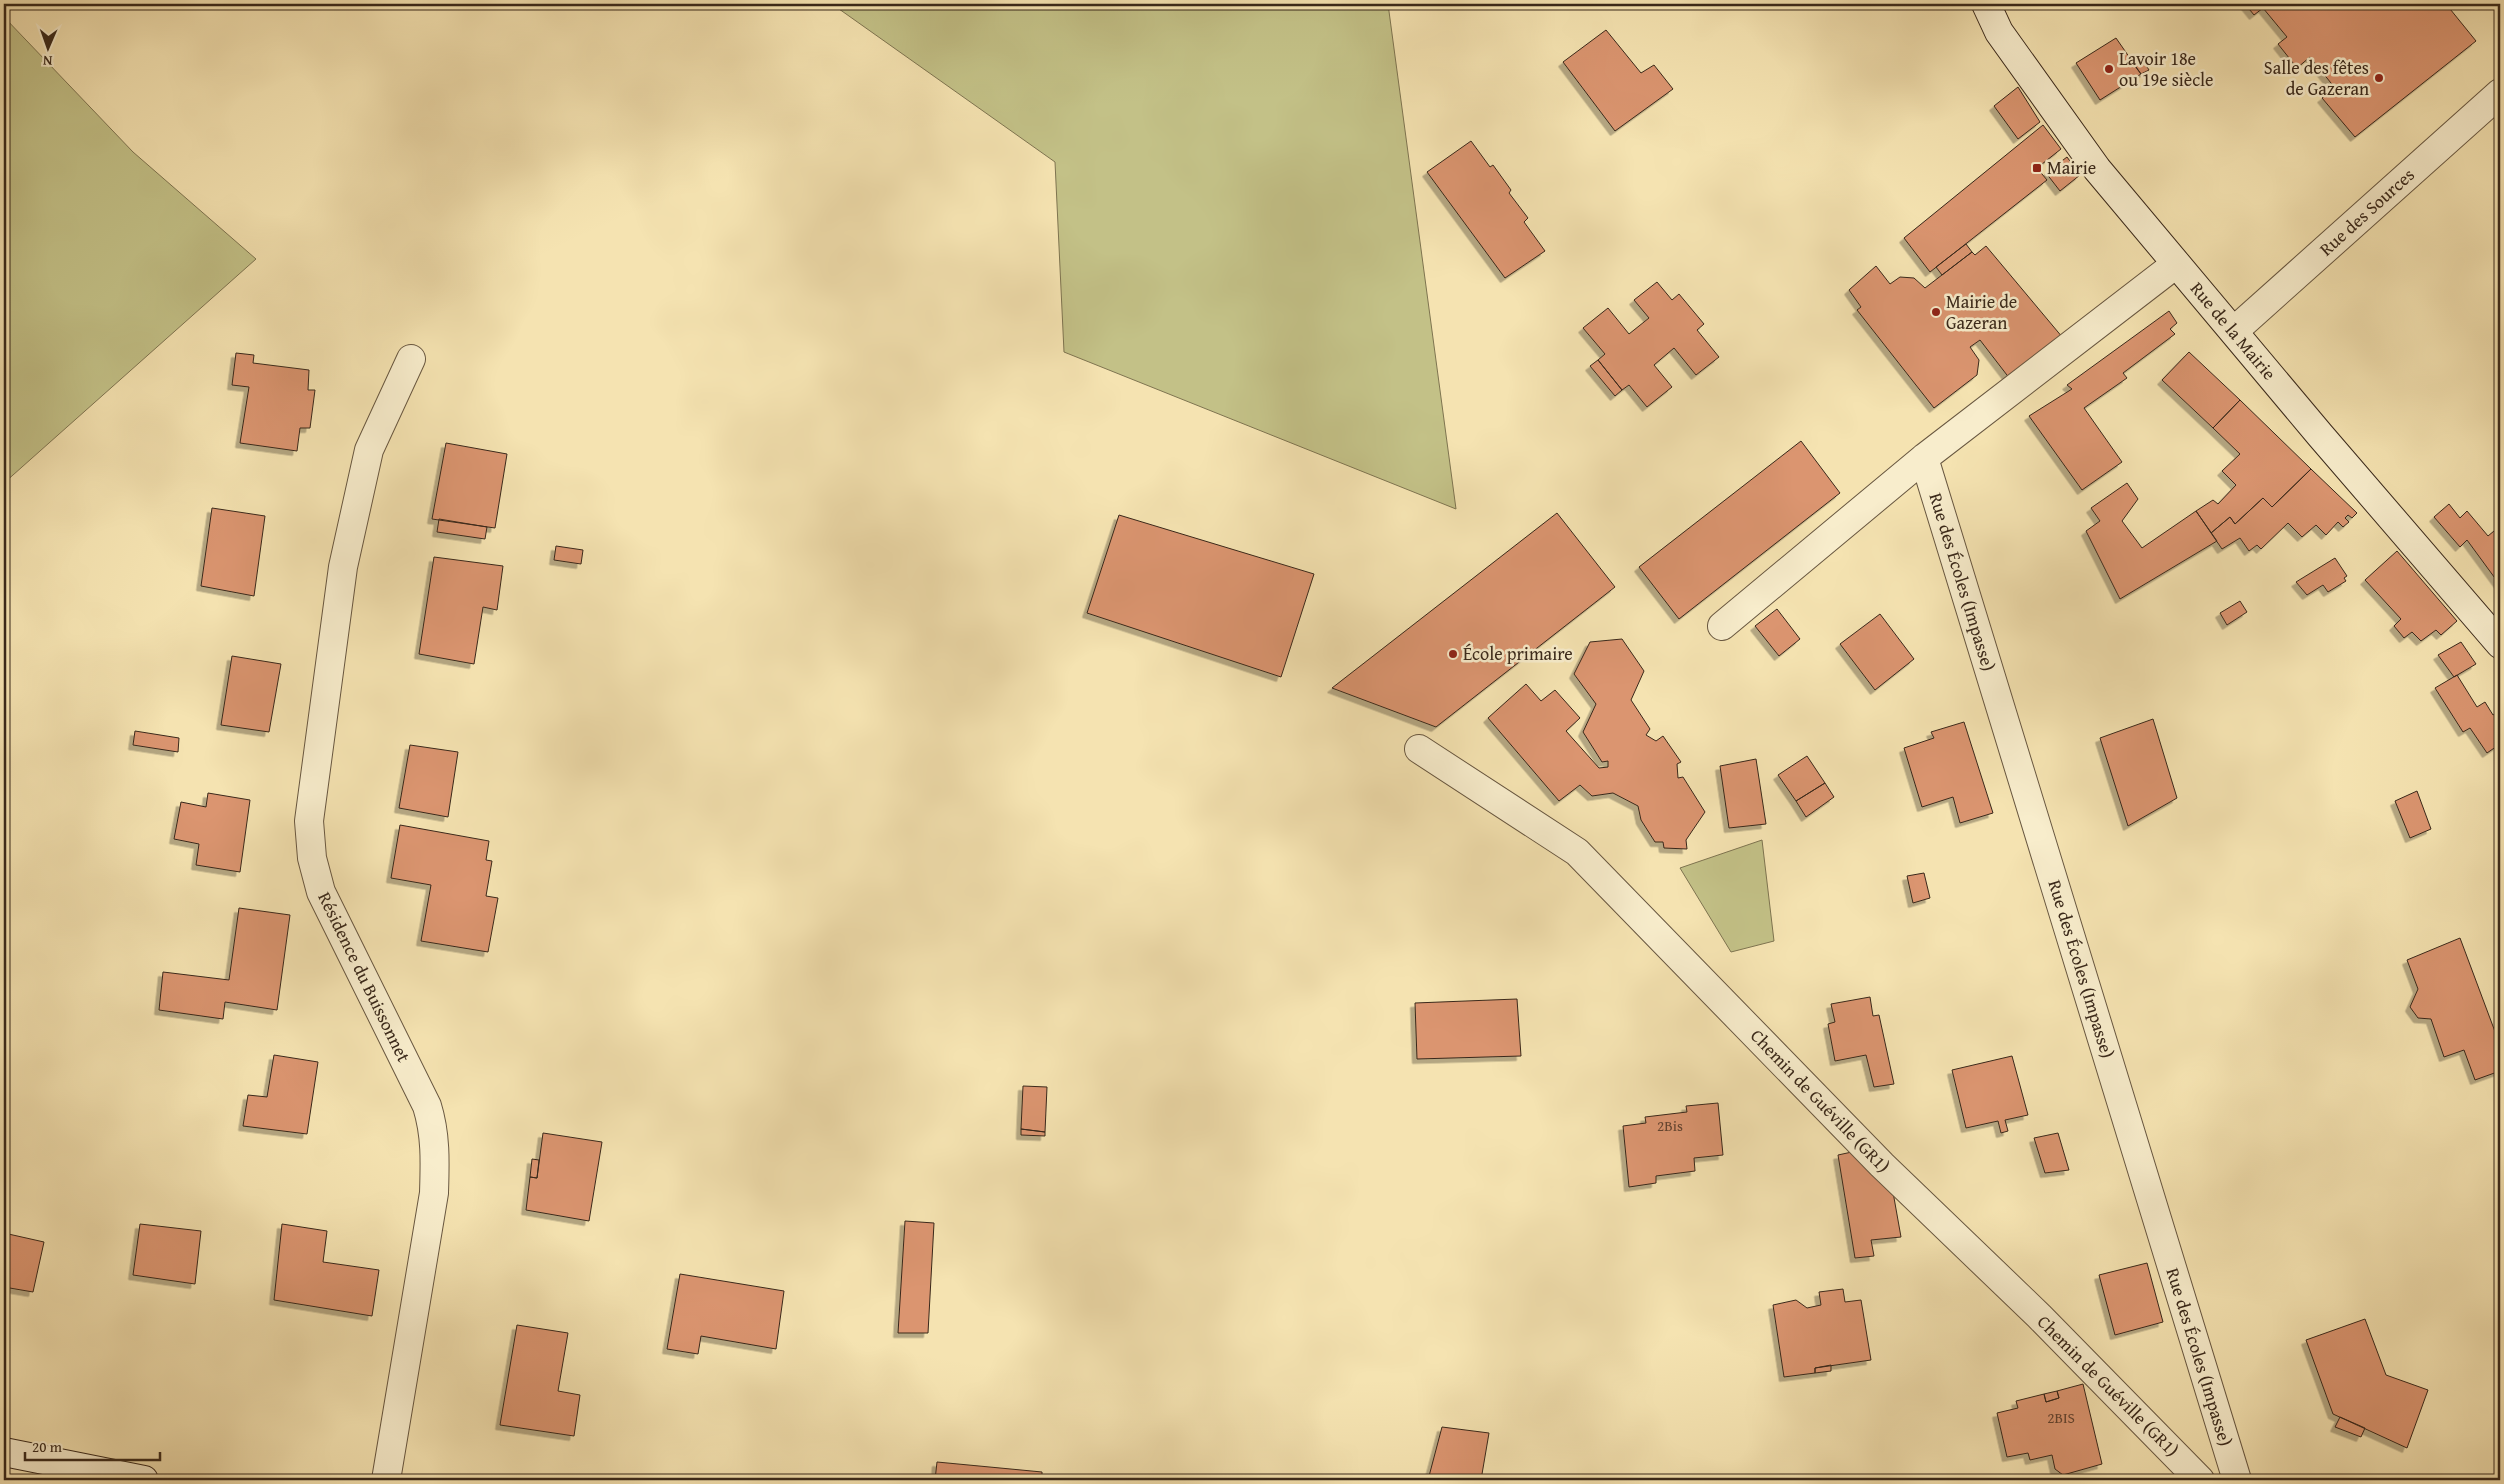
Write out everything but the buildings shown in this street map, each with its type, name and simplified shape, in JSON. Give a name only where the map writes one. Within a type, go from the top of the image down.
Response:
[{"type":"street","name":"Rue de la Mairie","points":[[1986,4],[1999,32],[2097,168],[2176,264],[2500,644]]},
{"type":"street","name":"Rue des Sources","points":[[2234,331],[2500,93]]},
{"type":"street","points":[[1722,626],[1924,458],[2176,264]]},
{"type":"street","name":"Résidence du Buissonnet","points":[[386,1480],[434,1193],[434,1128],[427,1106],[321,892],[312,858],[309,821],[320,729],[347,549],[369,450],[411,359]]},
{"type":"street","name":"Rue des Écoles (Impasse)","points":[[1924,458],[2237,1480]]},
{"type":"street","name":"Chemin de Guéville (GR1)","points":[[1419,749],[1577,852],[1882,1165],[2039,1316],[2200,1480]]},
{"type":"street","points":[[4,1452],[144,1480]]},
{"type":"shaded area","points":[[832,4],[1388,4],[1456,509],[1064,352],[1055,162]]},
{"type":"shaded area","points":[[4,17],[133,152],[256,259],[4,483]]},
{"type":"shaded area","points":[[1762,840],[1774,941],[1731,952],[1680,868]]},
{"type":"place","name":"Lavoir 18e ou 19e siècle","points":[[2109,69]]},
{"type":"place","name":"Salle des fêtes de Gazeran","points":[[2379,78]]},
{"type":"place","name":"Mairie","points":[[2037,168]]},
{"type":"place","name":"Mairie de Gazeran","points":[[1936,312]]},
{"type":"place","name":"École primaire","points":[[1453,654]]}]
